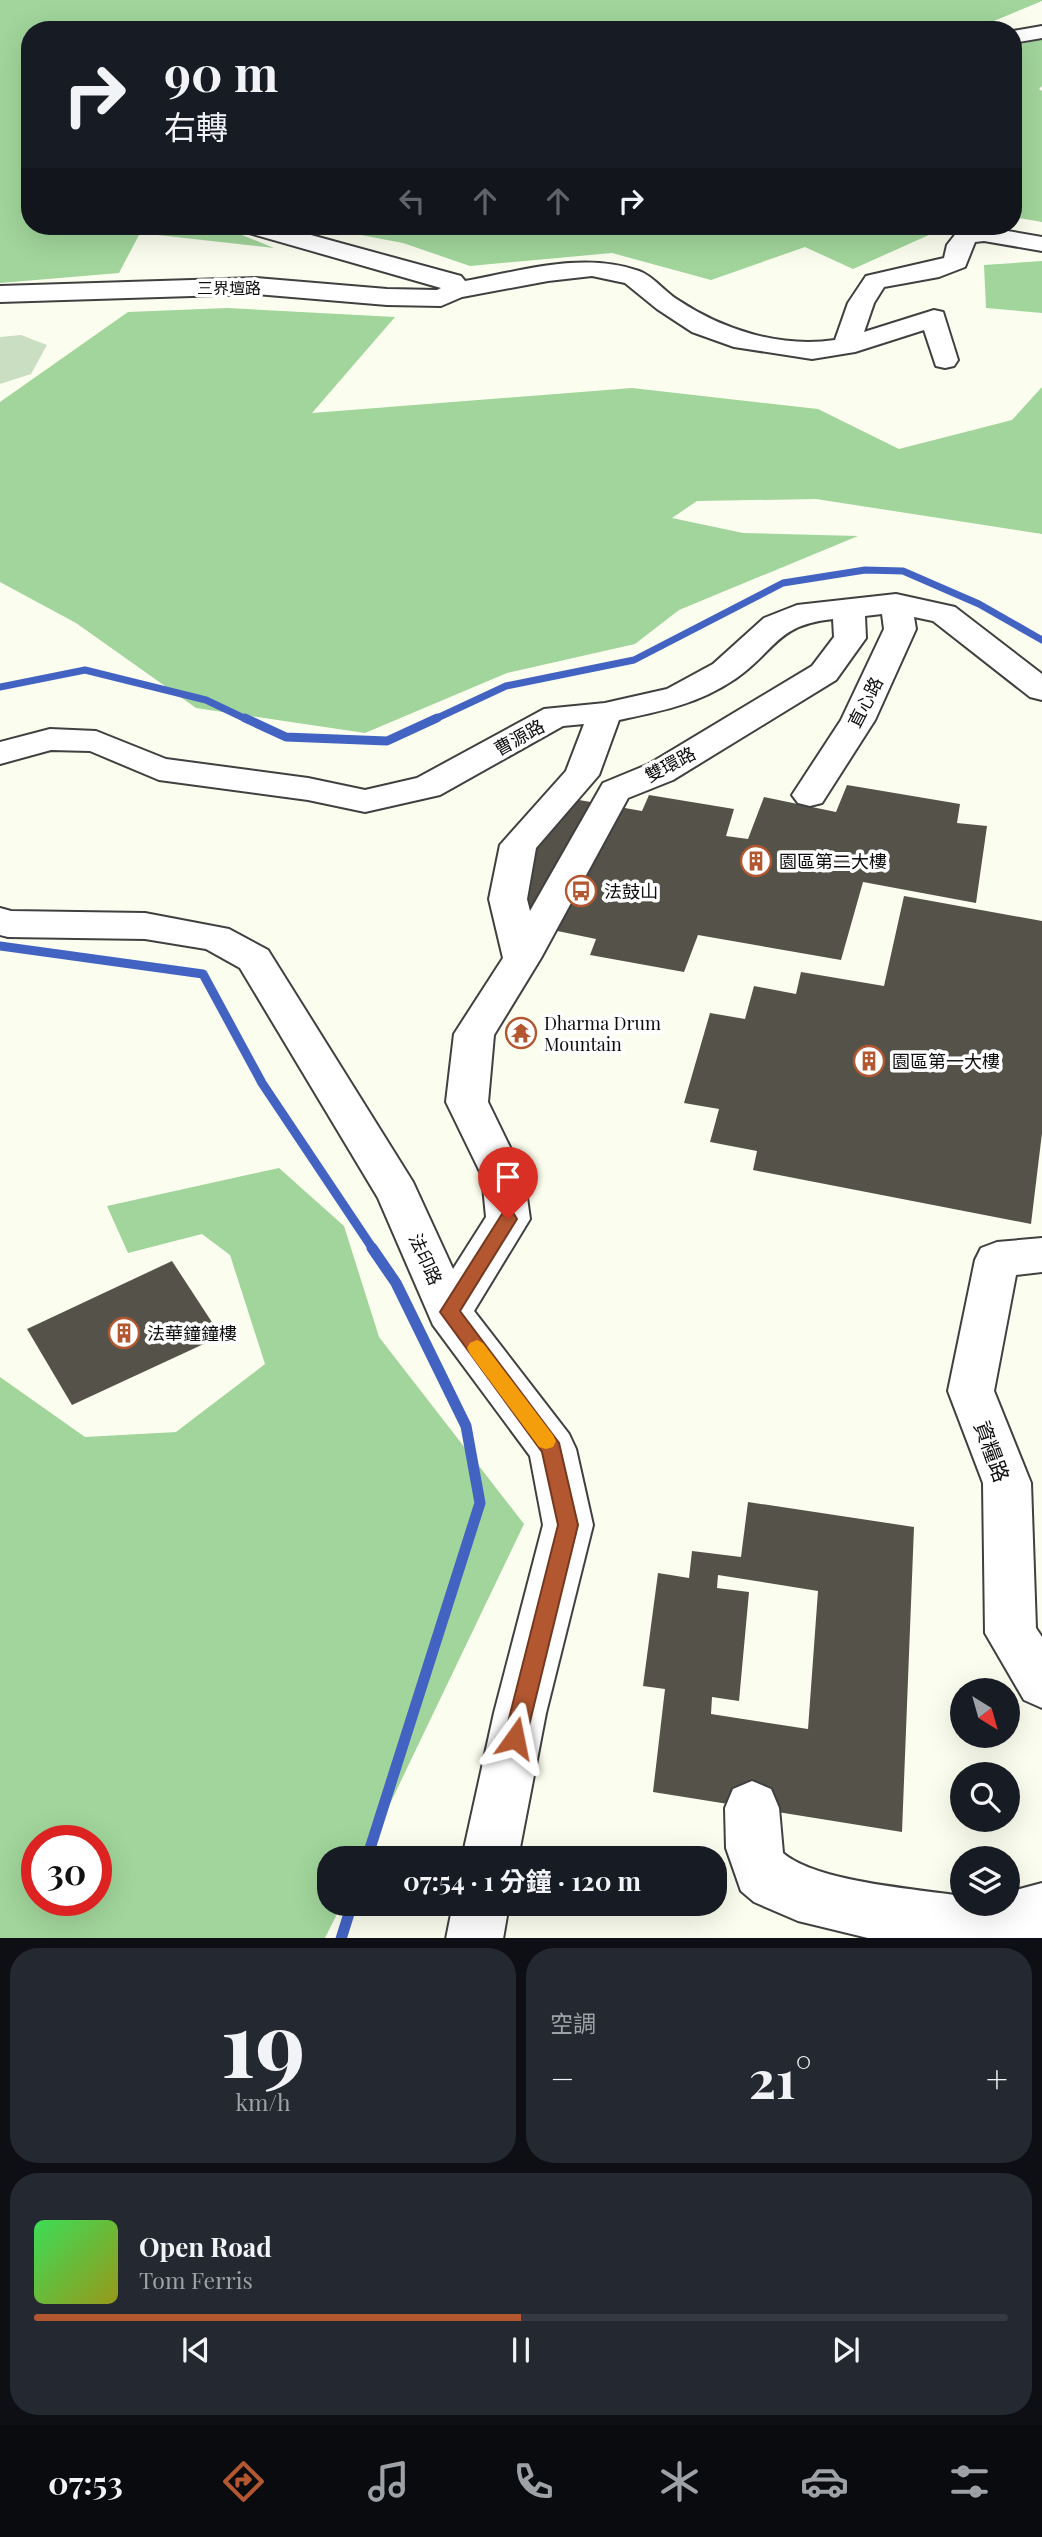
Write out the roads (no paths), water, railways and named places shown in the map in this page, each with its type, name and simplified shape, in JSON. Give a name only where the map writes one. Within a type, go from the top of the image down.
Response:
[{"type":"street","points":[[1022,35],[1042,32]]},
{"type":"street","points":[[284,235],[452,281],[456,291]]},
{"type":"street","points":[[846,346],[861,303],[874,281],[939,269],[956,262],[959,245],[967,236],[976,235]]},
{"type":"street","points":[[990,235],[1042,244]]},
{"type":"street","name":"三界壇路","points":[[0,294],[117,288],[256,286],[440,298],[456,291],[548,273],[592,268],[633,277],[666,304],[701,326],[734,339],[812,351],[846,346],[934,318],[945,360]]},
{"type":"street","name":"曹源路","points":[[0,753],[50,739],[96,741],[159,769],[308,789],[365,801],[428,788],[556,716],[605,713],[678,697],[725,671],[775,625],[808,612],[896,603],[944,614],[1042,690]]},
{"type":"street","name":"直心路","points":[[810,795],[858,720],[900,629],[896,603]]},
{"type":"street","name":"雙環路","points":[[449,1312],[508,1219],[503,1176],[467,1102],[474,1034],[522,958],[615,791],[661,772],[824,673],[850,638],[849,608]]},
{"type":"street","points":[[522,958],[508,899],[518,845],[582,775],[605,713]]},
{"type":"street","points":[[582,775],[643,780]]},
{"type":"street","name":"法印路","points":[[0,920],[8,924],[145,926],[216,938],[254,959],[398,1195],[449,1312],[552,1449],[568,1525],[520,1713],[492,1846]]},
{"type":"street","name":"資糧路","points":[[1042,1255],[997,1260],[971,1391],[1007,1483],[1011,1633],[1042,1683]]},
{"type":"street","points":[[752,1808],[753,1846],[762,1873],[783,1887],[826,1902],[975,1933],[1042,1911]]},
{"type":"street","points":[[474,1938],[479,1916]]},
{"type":"waterway","points":[[433,720],[506,686],[634,660],[783,583],[865,570],[903,571],[979,604],[1042,640]]},
{"type":"waterway","points":[[0,687],[85,670],[206,700],[248,720]]},
{"type":"waterway","points":[[245,718],[286,737],[387,741],[437,718]]},
{"type":"waterway","points":[[0,946],[203,974],[262,1083],[373,1249]]},
{"type":"waterway","points":[[371,1846],[480,1503],[466,1426],[396,1283],[372,1248]]},
{"type":"waterway","points":[[341,1938],[348,1916]]},
{"type":"place","name":"園區第二大樓","points":[[756,861]]},
{"type":"place","name":"法鼓山","points":[[581,891]]},
{"type":"place","name":"Dharma Drum Mountain","points":[[521,1033]]},
{"type":"place","name":"園區第一大樓","points":[[869,1061]]},
{"type":"place","name":"法華鐘鐘樓","points":[[124,1333]]}]
